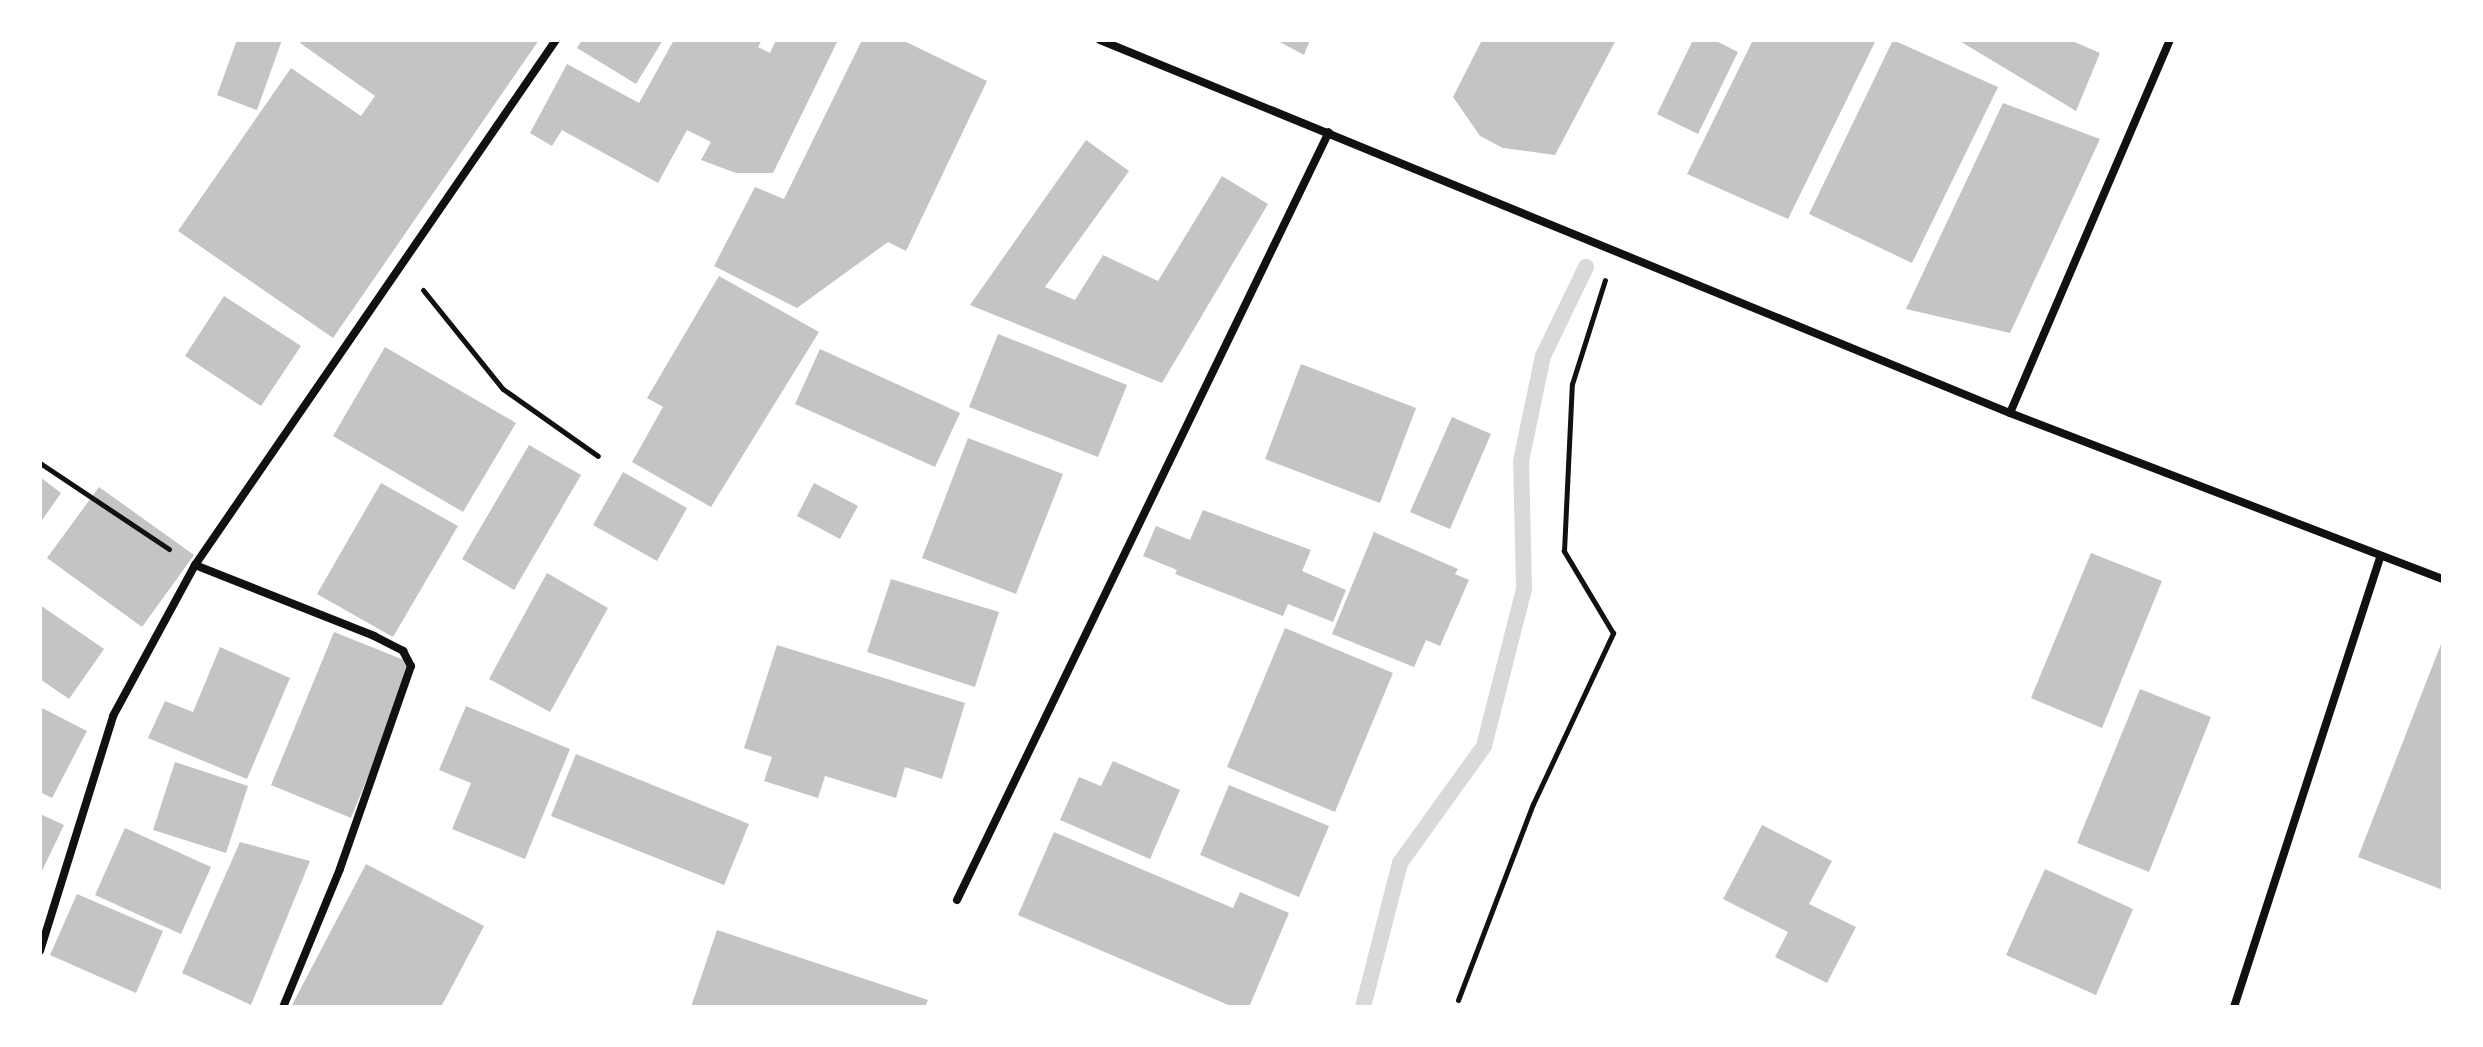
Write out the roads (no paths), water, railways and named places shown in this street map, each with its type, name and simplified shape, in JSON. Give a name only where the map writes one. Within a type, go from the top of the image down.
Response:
[{"type":"street","points":[[40,951],[113,716],[195,565],[400,261],[556,40]]},
{"type":"street","points":[[1100,40],[2010,413],[2443,579]]},
{"type":"street","points":[[2010,413],[2170,40]]},
{"type":"street","points":[[957,900],[1329,132]]},
{"type":"street","points":[[2234,1007],[2380,557]]},
{"type":"street","points":[[195,565],[374,636],[403,651],[411,666],[340,869],[283,1007]]},
{"type":"waterway","points":[[1363,1007],[1400,863],[1484,746],[1524,589],[1521,461],[1543,356],[1586,267]]}]
